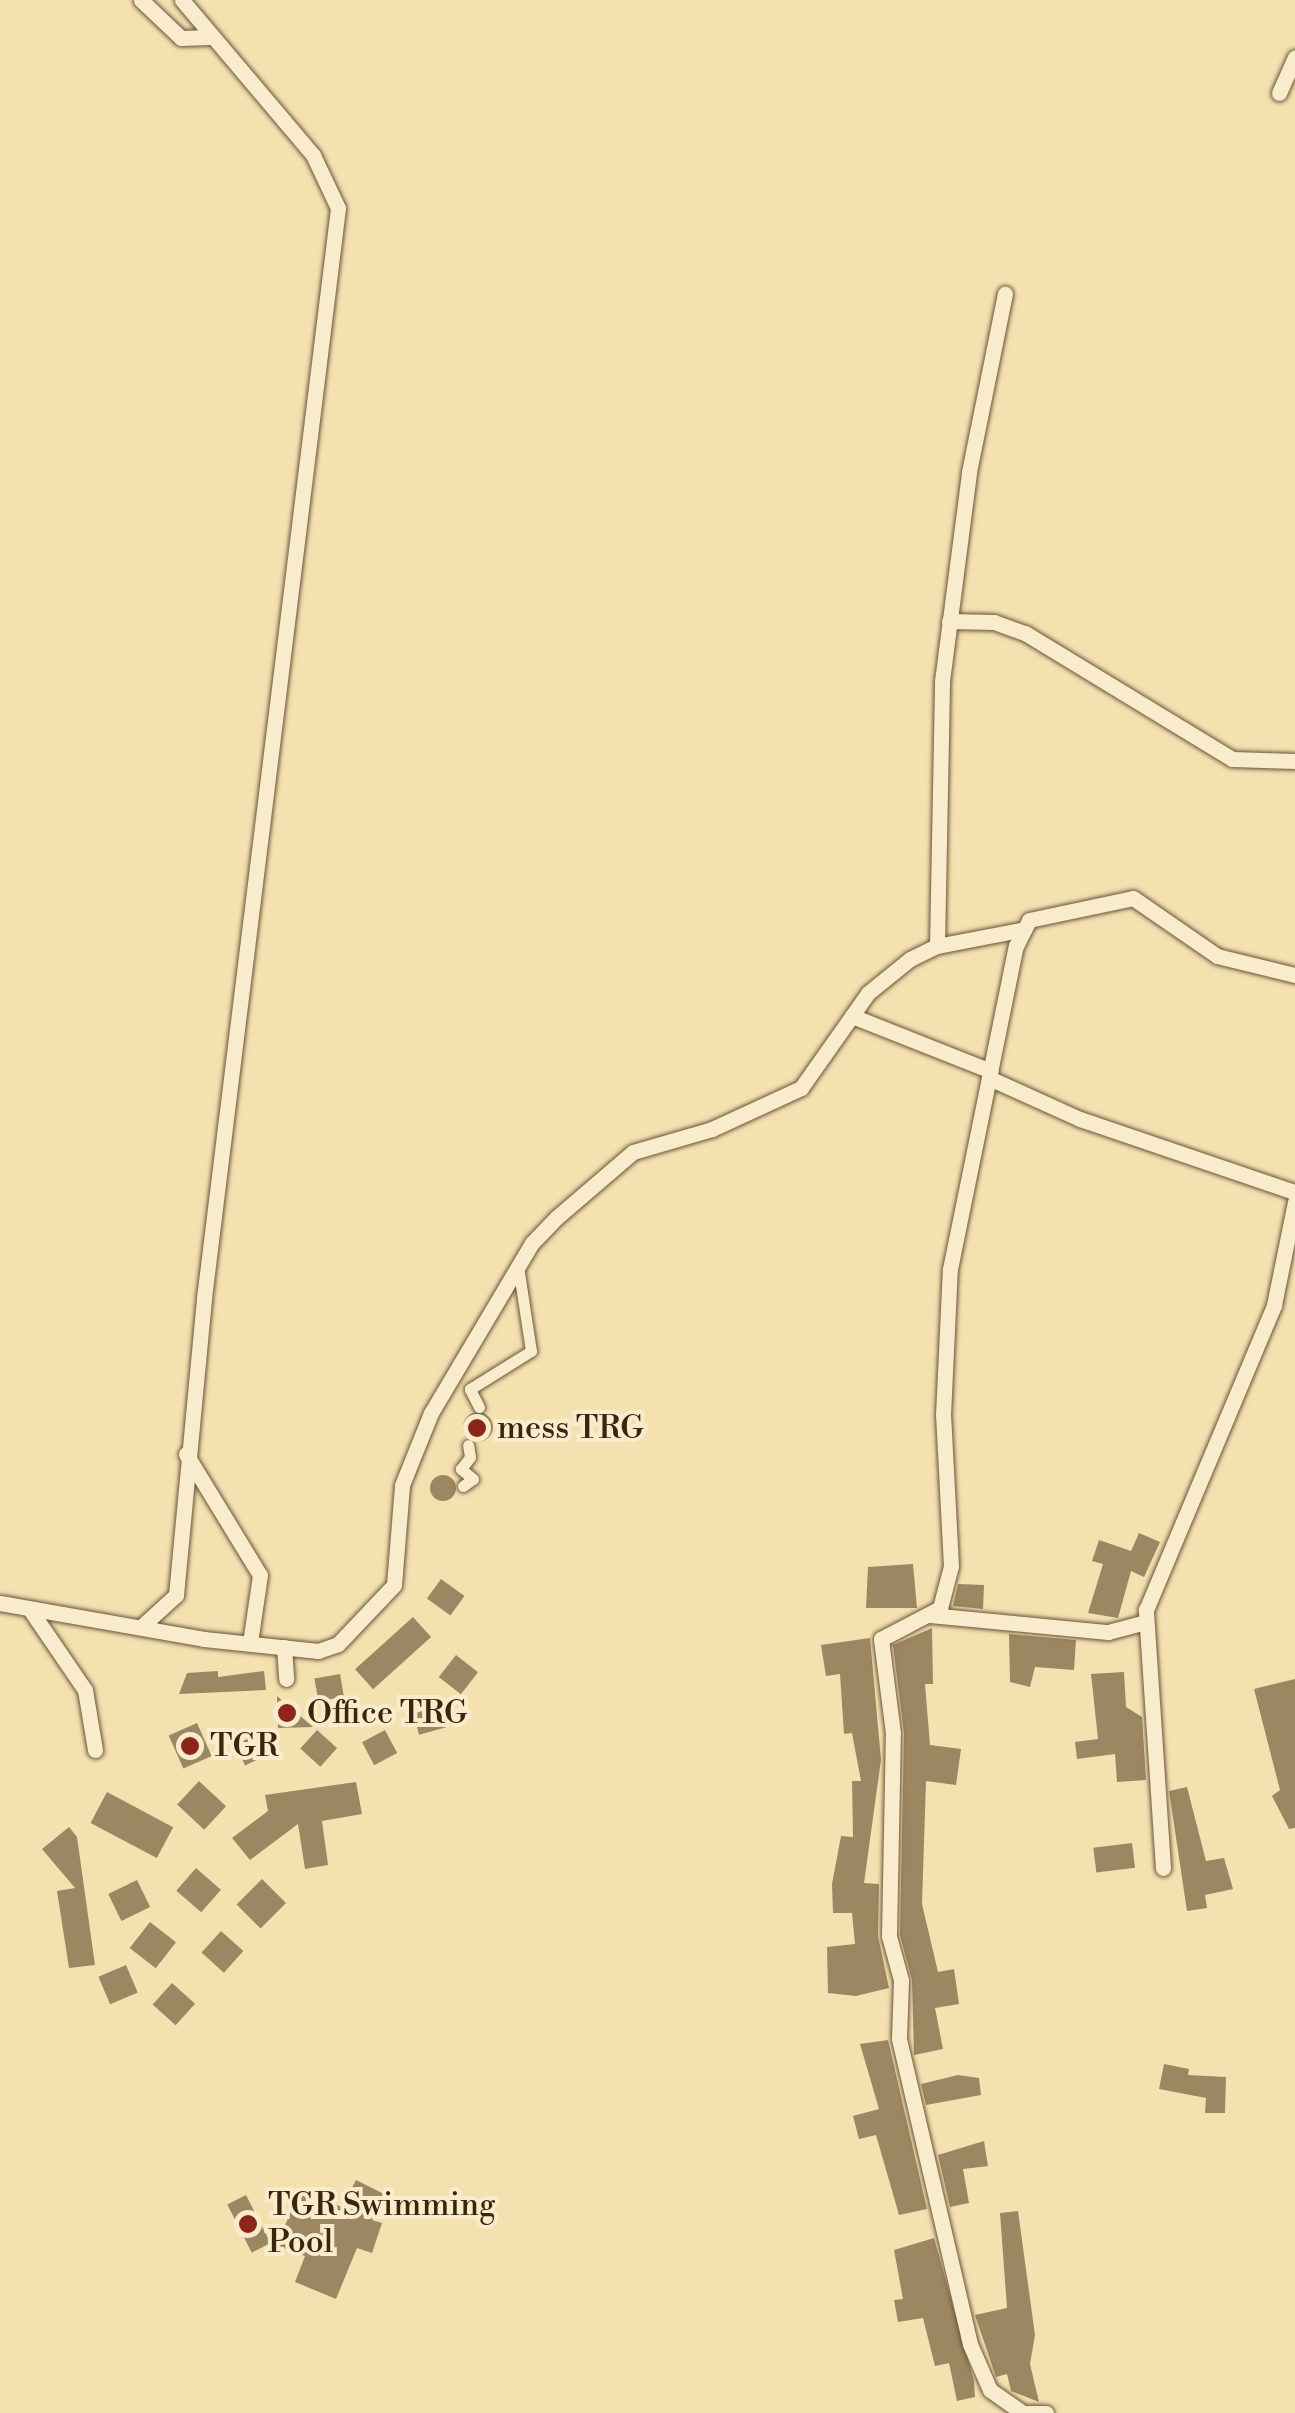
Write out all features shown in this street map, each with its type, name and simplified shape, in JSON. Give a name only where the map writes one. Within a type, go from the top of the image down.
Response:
[{"type":"street","points":[[141,0],[181,38],[210,37]]},
{"type":"street","points":[[141,1626],[176,1595],[186,1454],[338,208],[313,155],[182,0]]},
{"type":"street","points":[[1279,94],[1295,57]]},
{"type":"street","points":[[937,946],[949,621],[1005,294]]},
{"type":"street","points":[[949,621],[994,622],[1025,633],[1232,759],[1295,761]]},
{"type":"street","points":[[0,1602],[250,1643],[329,1649],[394,1584],[409,1463],[518,1266],[556,1218],[633,1152],[743,1117],[802,1088],[868,993],[937,946],[1020,930],[1041,914],[1118,896],[1147,904],[1217,956],[1295,974]]},
{"type":"street","points":[[1020,930],[950,1269],[943,1415],[951,1566],[940,1608],[882,1639],[893,1734],[889,1936],[901,1980],[899,2038],[976,2362],[995,2395],[1025,2413],[1046,2413]]},
{"type":"street","points":[[852,1016],[990,1075],[1080,1119],[1295,1192]]},
{"type":"street","points":[[1163,1868],[1145,1622],[1278,1292],[1295,1202]]},
{"type":"street","points":[[479,1407],[470,1389],[530,1351],[518,1266]]},
{"type":"street","points":[[463,1486],[473,1480],[461,1469],[470,1457],[468,1445]]},
{"type":"street","points":[[186,1454],[260,1576],[250,1643]]},
{"type":"street","points":[[30,1608],[85,1690],[96,1750]]},
{"type":"street","points":[[930,1615],[1108,1632],[1145,1622]]},
{"type":"street","points":[[284,1647],[286,1679]]},
{"type":"building","name":"mess TRG","points":[[478,1412],[492,1421],[493,1427],[484,1441],[478,1442],[464,1433],[463,1427],[472,1413]]},
{"type":"building","name":"mess TRG","points":[[443,1475],[452,1479],[456,1488],[452,1497],[443,1501],[434,1497],[430,1488],[434,1479]]},
{"type":"building","points":[[1139,1533],[1160,1542],[1144,1577],[1131,1571],[1118,1618],[1088,1613],[1103,1564],[1092,1561],[1099,1540],[1131,1551]]},
{"type":"building","points":[[913,1564],[917,1608],[866,1608],[868,1567]]},
{"type":"building","points":[[441,1579],[464,1596],[450,1615],[427,1598]]},
{"type":"building","points":[[958,1584],[984,1585],[983,1609],[953,1606]]},
{"type":"building","points":[[413,1617],[431,1637],[373,1689],[355,1669]]},
{"type":"building","points":[[932,1628],[933,1684],[925,1684],[930,1745],[961,1749],[956,1785],[926,1781],[922,1904],[938,1972],[954,1969],[959,2004],[935,2008],[943,2049],[914,2055],[912,1980],[900,1935],[904,1733],[893,1645]]},
{"type":"building","points":[[1009,1634],[1076,1640],[1074,1670],[1035,1667],[1030,1687],[1010,1682]]},
{"type":"building","points":[[870,1638],[881,1760],[864,1883],[879,1884],[878,1936],[889,1988],[856,1996],[828,1993],[827,1947],[855,1944],[852,1913],[833,1913],[832,1884],[841,1836],[853,1837],[852,1781],[861,1781],[852,1733],[844,1734],[840,1674],[826,1676],[821,1645]]},
{"type":"building","points":[[456,1655],[478,1672],[461,1694],[439,1677]]},
{"type":"building","points":[[218,1671],[218,1677],[264,1671],[266,1690],[179,1694],[187,1673]]},
{"type":"building","points":[[1124,1672],[1126,1707],[1142,1717],[1146,1780],[1117,1782],[1115,1754],[1077,1759],[1075,1742],[1098,1739],[1091,1674]]},
{"type":"building","points":[[340,1674],[344,1697],[318,1701],[314,1679]]},
{"type":"building","points":[[1295,1679],[1295,1828],[1289,1829],[1272,1796],[1280,1790],[1254,1689]]},
{"type":"building","name":"Office TRG","points":[[277,1696],[313,1727],[278,1728]]},
{"type":"building","points":[[440,1706],[446,1727],[419,1735],[413,1714]]},
{"type":"building","name":"TGR","points":[[197,1723],[212,1756],[183,1768],[169,1736]]},
{"type":"building","points":[[317,1730],[337,1748],[320,1767],[300,1749]]},
{"type":"building","points":[[385,1730],[397,1753],[374,1765],[362,1742]]},
{"type":"building","name":"TGR","points":[[258,1734],[268,1755],[245,1765],[235,1745]]},
{"type":"building","points":[[199,1781],[226,1806],[204,1830],[177,1804]]},
{"type":"building","points":[[356,1782],[362,1814],[322,1821],[328,1865],[305,1869],[298,1824],[250,1860],[232,1838],[268,1811],[265,1795]]},
{"type":"building","points":[[1187,1787],[1206,1861],[1224,1858],[1233,1889],[1205,1895],[1207,1908],[1187,1911],[1169,1791]]},
{"type":"building","points":[[107,1792],[173,1827],[157,1858],[91,1823]]},
{"type":"building","points":[[69,1827],[77,1837],[95,1965],[69,1968],[57,1891],[75,1888],[42,1849]]},
{"type":"building","points":[[1132,1843],[1135,1868],[1096,1873],[1093,1848]]},
{"type":"building","points":[[196,1868],[221,1890],[201,1912],[176,1891]]},
{"type":"building","points":[[262,1879],[286,1903],[261,1928],[237,1904]]},
{"type":"building","points":[[137,1880],[150,1907],[121,1921],[108,1894]]},
{"type":"building","points":[[150,1922],[176,1942],[156,1968],[130,1948]]},
{"type":"building","points":[[221,1931],[243,1951],[224,1973],[202,1953]]},
{"type":"building","points":[[126,1965],[138,1993],[110,2004],[98,1977]]},
{"type":"building","points":[[172,1983],[195,2004],[176,2025],[153,2005]]},
{"type":"building","points":[[888,2040],[927,2209],[899,2215],[876,2135],[859,2139],[853,2116],[879,2109],[860,2044]]},
{"type":"building","points":[[1164,2064],[1189,2069],[1188,2075],[1226,2077],[1225,2113],[1205,2113],[1206,2098],[1159,2089]]},
{"type":"building","points":[[958,2075],[979,2078],[981,2095],[926,2105],[921,2084]]},
{"type":"building","points":[[984,2141],[988,2166],[963,2169],[969,2203],[950,2207],[938,2155]]},
{"type":"building","points":[[356,2180],[386,2195],[372,2220],[382,2223],[372,2253],[357,2248],[336,2299],[295,2282],[305,2256],[277,2245],[300,2189],[342,2207]]},
{"type":"building","name":"TGR Swimming Pool","points":[[246,2195],[271,2243],[252,2253],[227,2205]]},
{"type":"building","points":[[1018,2211],[1035,2335],[1030,2364],[1039,2402],[1011,2391],[1007,2374],[996,2377],[975,2315],[1007,2308],[1000,2213]]},
{"type":"building","points":[[934,2238],[974,2381],[975,2397],[957,2401],[949,2363],[935,2366],[923,2318],[898,2322],[894,2300],[903,2299],[894,2250]]},
{"type":"place","name":"mess TRG","points":[[477,1428]]},
{"type":"place","name":"Office TRG","points":[[287,1713]]},
{"type":"place","name":"TGR","points":[[190,1746]]},
{"type":"place","name":"TGR Swimming Pool","points":[[248,2224]]}]
